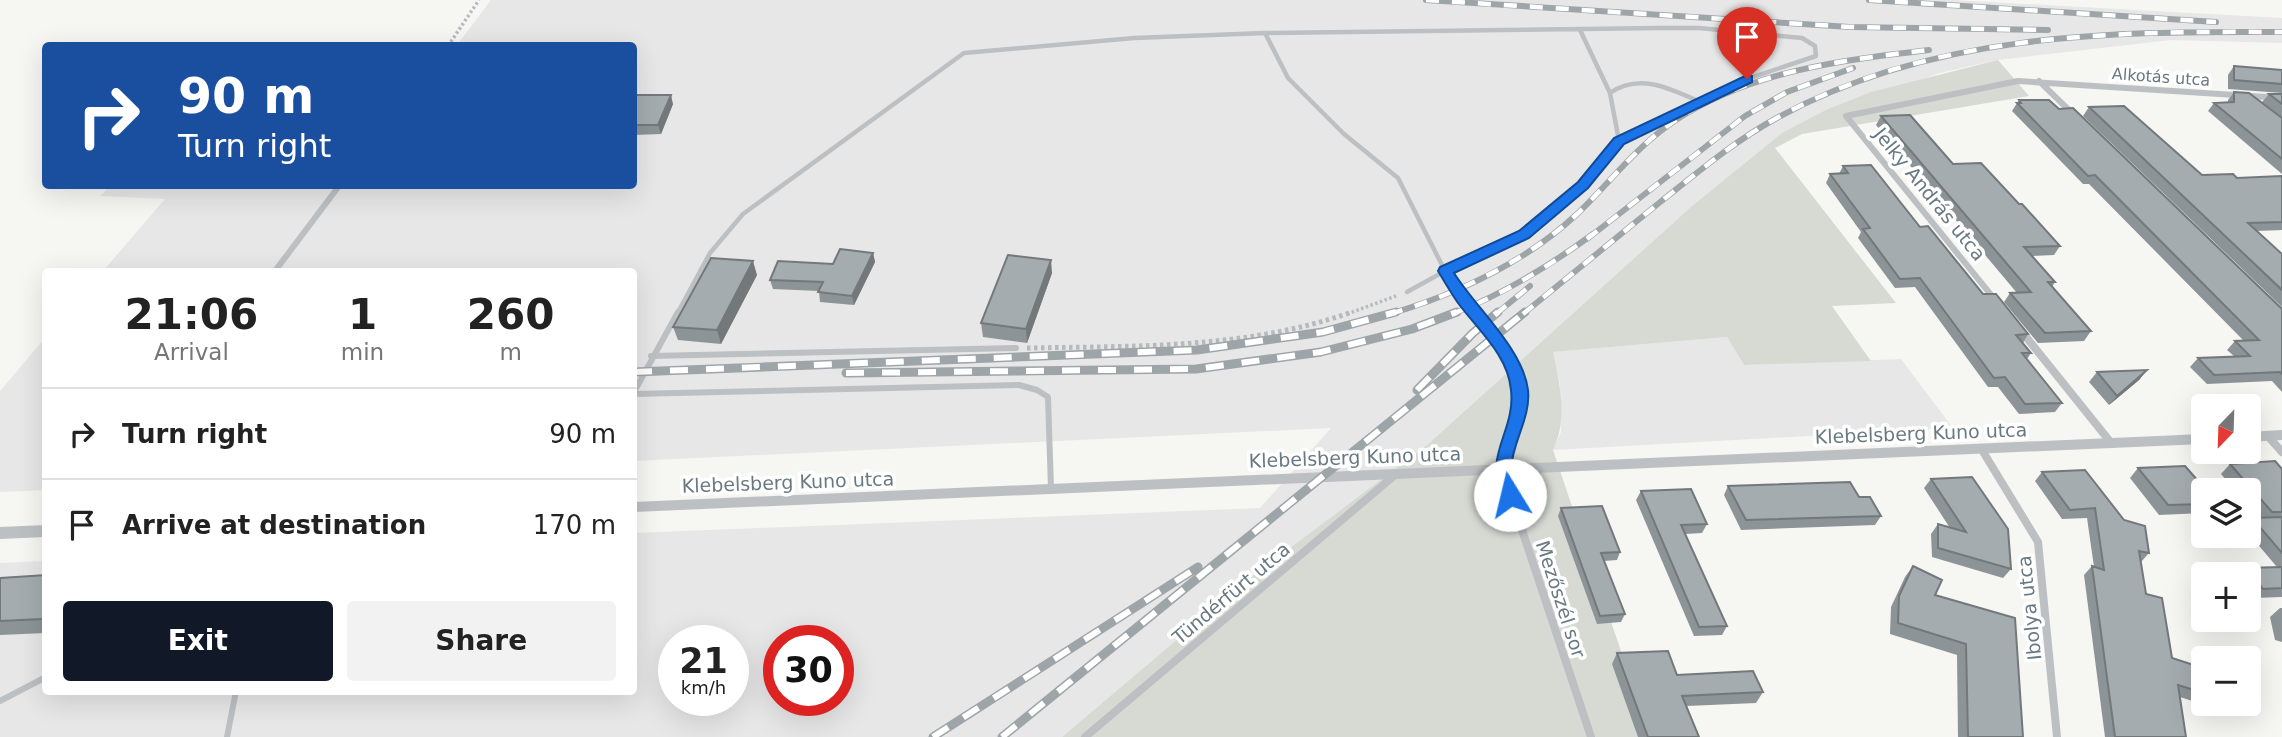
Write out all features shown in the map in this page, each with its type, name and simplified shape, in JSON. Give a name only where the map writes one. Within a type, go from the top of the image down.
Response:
[{"type":"street","name":"Alkotás utca","points":[[2039,81],[2282,98]]},
{"type":"street","points":[[2039,81],[2078,118]]},
{"type":"street","name":"Jelky András utca","points":[[2001,307],[1846,117],[2002,82],[2039,81]]},
{"type":"street","points":[[2244,95],[2254,103]]},
{"type":"street","points":[[277,268],[337,189]]},
{"type":"street","points":[[2018,328],[2112,444]]},
{"type":"street","points":[[2275,436],[2282,452]]},
{"type":"street","name":"Klebelsberg Kuno utca","points":[[637,508],[2191,440]]},
{"type":"street","name":"Ibolya utca","points":[[1982,450],[2038,542],[2057,737]]},
{"type":"street","name":"Mezőszél sor","points":[[1502,470],[1591,737]]},
{"type":"street","name":"Tündérfürt utca","points":[[1085,737],[1397,473]]},
{"type":"street","points":[[0,533],[42,531]]},
{"type":"lane","points":[[637,386],[651,356],[710,253],[743,214],[964,53],[1134,38],[1265,33],[1699,28],[1802,38],[1815,46],[1818,52],[1816,57],[1747,79],[1619,141],[1583,185],[1524,235],[1445,271],[1407,292]]},
{"type":"lane","points":[[1580,30],[1610,93],[1619,141]]},
{"type":"lane","points":[[1265,33],[1288,78],[1344,134],[1398,178],[1445,271],[1507,355],[1516,373],[1520,391],[1519,412],[1502,470]]},
{"type":"lane","points":[[1610,93],[1617,87],[1640,83],[1658,85],[1698,102]]},
{"type":"lane","points":[[651,356],[1016,348]]},
{"type":"lane","points":[[637,393],[1019,385],[1037,390],[1048,397],[1051,489]]},
{"type":"lane","points":[[0,701],[42,679]]},
{"type":"lane","points":[[227,737],[235,695]]},
{"type":"path","points":[[451,42],[479,0]]},
{"type":"path","points":[[1016,348],[1168,344],[1270,335],[1345,315],[1407,292]]},
{"type":"shaded area","points":[[491,0],[1953,0],[2282,18],[2282,43],[2171,40],[1998,60],[1939,73],[1782,133],[1692,206],[1427,445],[1246,581],[1062,737],[0,737],[0,563],[42,561],[42,695],[637,695],[637,533],[1260,508],[1331,428],[637,461],[637,268],[106,268],[165,199],[100,196],[107,189],[637,189],[637,42],[459,42]]},
{"type":"shaded area","points":[[1998,60],[2029,96],[1802,134],[1775,148],[1896,303],[1832,306],[1871,361],[1744,365],[1727,337],[1553,352],[1560,389],[1561,414],[1558,438],[1553,450],[1650,737],[1062,737],[1246,581],[1427,445],[1692,206],[1782,133],[1826,110],[1871,92]]},
{"type":"shaded area","points":[[1727,337],[1744,365],[1901,359],[1953,428],[1553,450],[1561,432],[1560,384],[1552,352]]},
{"type":"shaded area","points":[[42,342],[42,490],[0,492],[0,391]]},
{"type":"building","points":[[2234,66],[2282,70],[2282,84],[2234,80]]},
{"type":"building","points":[[2234,92],[2249,93],[2282,118],[2282,159],[2214,103],[2234,102]]},
{"type":"building","points":[[2269,94],[2282,94],[2282,104]]},
{"type":"building","points":[[637,95],[671,95],[658,125],[637,125]]},
{"type":"building","points":[[2019,100],[2049,100],[2059,109],[2073,108],[2282,309],[2282,374],[2214,375],[2198,358],[2250,356],[2235,341],[2259,340],[2095,175],[2088,176],[2017,103],[2021,103]]},
{"type":"building","points":[[2124,106],[2202,175],[2233,174],[2237,178],[2282,176],[2282,222],[2248,223],[2282,254],[2282,290],[2089,107]]},
{"type":"building","points":[[1910,115],[1953,164],[1981,163],[2060,246],[2024,247],[2055,282],[2048,282],[2091,331],[2045,333],[2010,293],[2031,292],[1881,116]]},
{"type":"building","points":[[1871,165],[1920,227],[1928,226],[1983,294],[1996,294],[2028,334],[2016,335],[2031,353],[2022,353],[2062,403],[2025,404],[2005,377],[1994,378],[1920,278],[1900,279],[1863,229],[1870,228],[1830,174],[1848,173],[1843,166]]},
{"type":"building","points":[[840,249],[873,253],[852,296],[818,292],[823,282],[770,280],[778,261],[833,264]]},
{"type":"building","points":[[1008,255],[1051,260],[1026,329],[981,323]]},
{"type":"building","points":[[711,258],[753,261],[717,330],[673,327]]},
{"type":"building","points":[[2147,370],[2117,396],[2097,372]]},
{"type":"building","points":[[2275,461],[2282,469],[2282,512],[2272,512],[2261,499],[2261,478],[2242,478],[2230,464]]},
{"type":"building","points":[[2185,466],[2196,478],[2191,478],[2191,504],[2168,505],[2138,468]]},
{"type":"building","points":[[2085,470],[2124,520],[2145,526],[2149,553],[2139,551],[2146,594],[2162,598],[2172,658],[2191,664],[2191,689],[2178,685],[2186,737],[2115,737],[2092,566],[2104,570],[2095,508],[2070,510],[2042,472]]},
{"type":"building","points":[[1972,477],[2008,529],[2011,569],[1938,548],[1938,524],[1966,532],[1931,479]]},
{"type":"building","points":[[1850,482],[1859,497],[1870,497],[1881,516],[1746,520],[1728,486]]},
{"type":"building","points":[[1691,489],[1707,524],[1681,525],[1727,626],[1699,627],[1641,491]]},
{"type":"building","points":[[1602,506],[1620,552],[1601,553],[1625,614],[1600,616],[1561,508]]},
{"type":"building","points":[[2282,517],[2282,553],[2261,528],[2261,518]]},
{"type":"building","points":[[1913,566],[1942,580],[1935,595],[2015,618],[2023,737],[1968,737],[1966,644],[1898,623],[1899,596]]},
{"type":"building","points":[[2282,567],[2282,588],[2263,589],[2261,568]]},
{"type":"building","points":[[42,575],[42,619],[0,621],[0,578]]},
{"type":"building","points":[[1668,651],[1677,675],[1753,671],[1763,692],[1682,696],[1699,737],[1648,737],[1617,653]]},
{"type":"railway","points":[[1426,0],[1850,27],[2048,30]]},
{"type":"railway","points":[[1869,0],[2216,22]]},
{"type":"railway","points":[[1523,314],[1730,148],[1775,119],[1834,91],[1895,69],[1958,53],[2022,43],[2152,33],[2282,32]]},
{"type":"railway","points":[[1390,314],[1440,297],[1489,275],[1535,247],[1576,215],[1648,141],[1705,103],[1735,90],[1798,70],[1929,50]]},
{"type":"railway","points":[[1587,239],[1745,116],[1787,92],[1853,68]]},
{"type":"railway","points":[[1455,313],[1525,279],[1593,234]]},
{"type":"railway","points":[[1496,314],[1530,286]]},
{"type":"railway","points":[[637,372],[1197,350],[1323,332],[1396,312]]},
{"type":"railway","points":[[1417,390],[1473,333],[1498,312]]},
{"type":"railway","points":[[1002,737],[1525,312]]},
{"type":"railway","points":[[846,373],[1196,369],[1321,352],[1412,329],[1455,313]]},
{"type":"railway","points":[[933,737],[1198,567]]},
{"type":"route","points":[[1510,495],[1502,470],[1519,412],[1520,391],[1516,373],[1507,355],[1445,271],[1524,235],[1583,185],[1619,141],[1747,79]]}]
